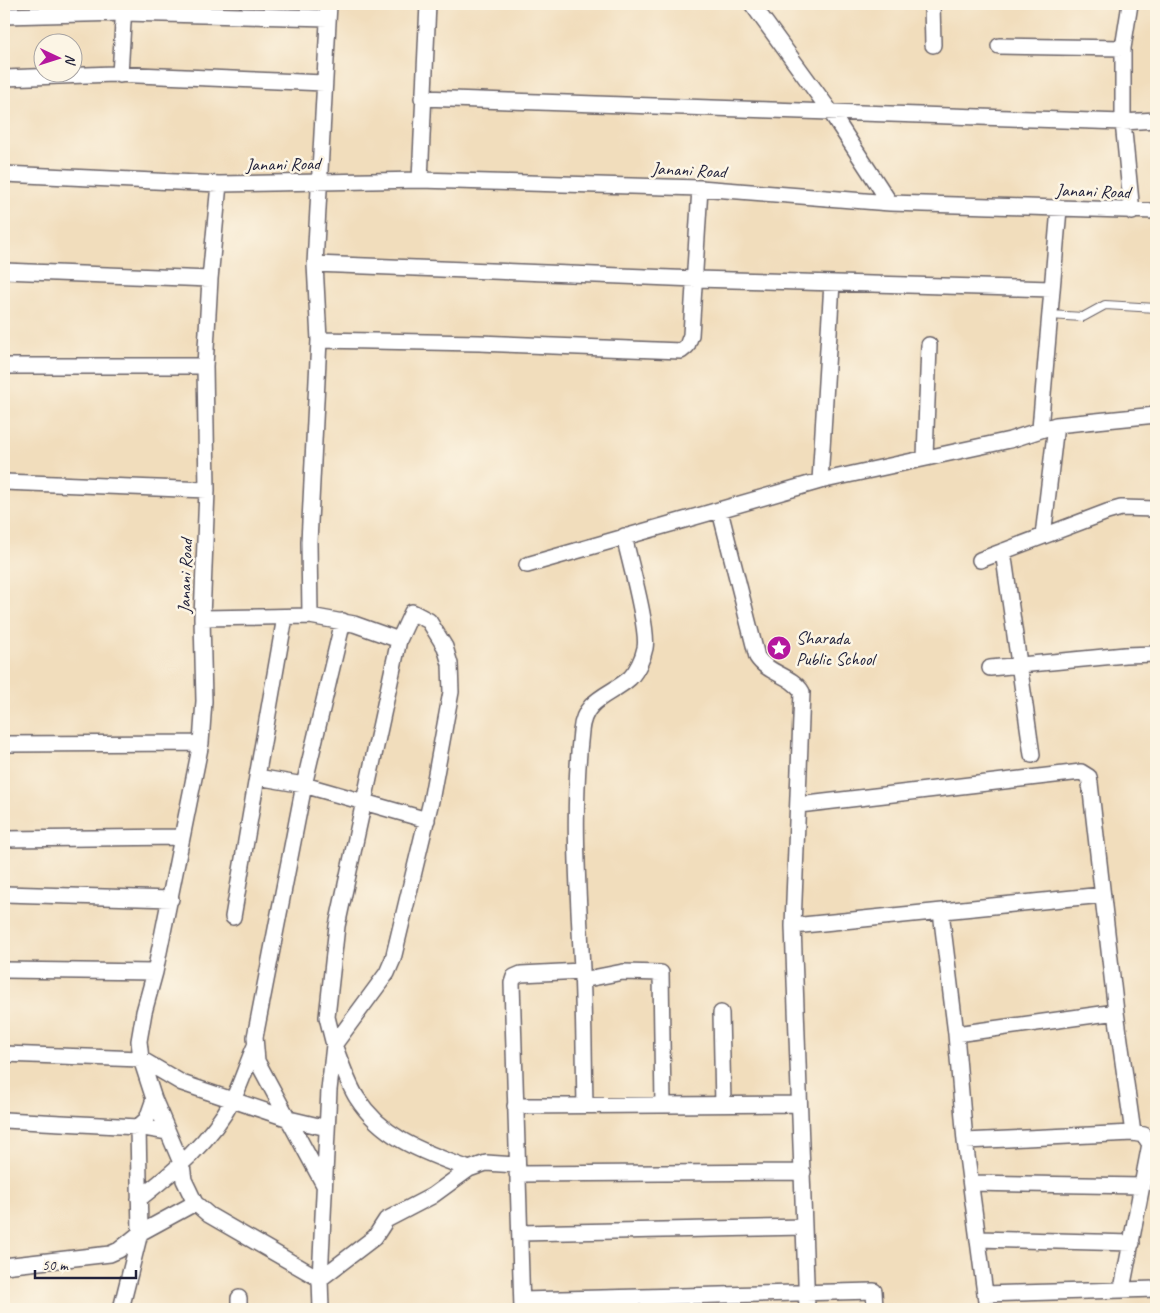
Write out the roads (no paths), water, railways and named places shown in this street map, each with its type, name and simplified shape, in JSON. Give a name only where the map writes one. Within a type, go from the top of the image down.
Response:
[{"type":"street","points":[[420,180],[422,98],[428,4]]},
{"type":"street","points":[[752,4],[830,111],[890,203]]},
{"type":"street","points":[[932,4],[933,45]]},
{"type":"street","points":[[1130,4],[1123,48],[1123,122],[1132,212]]},
{"type":"street","points":[[120,75],[124,8]]},
{"type":"street","points":[[4,16],[124,8],[329,11],[315,264],[319,340],[309,542],[310,616]]},
{"type":"street","points":[[999,46],[1123,48]]},
{"type":"street","points":[[4,78],[120,75],[324,82]]},
{"type":"street","points":[[422,98],[1123,122],[1156,120]]},
{"type":"street","name":"Janani Road","points":[[4,174],[219,184],[420,180],[700,188],[890,203],[1132,212],[1156,211]]},
{"type":"street","name":"Janani Road","points":[[195,1203],[184,1180],[182,1165],[154,1099],[141,1059],[139,1041],[171,899],[201,743],[204,701],[202,618],[207,490],[205,366],[210,279],[219,184]]},
{"type":"street","points":[[319,340],[479,343],[681,351],[687,346],[691,335],[696,279],[700,188]]},
{"type":"street","points":[[1040,429],[1059,209]]},
{"type":"street","points":[[315,264],[696,279],[1051,289]]},
{"type":"street","points":[[4,271],[210,279]]},
{"type":"street","points":[[820,482],[832,283]]},
{"type":"street","points":[[925,457],[929,345]]},
{"type":"street","points":[[4,366],[205,366]]},
{"type":"street","points":[[527,565],[820,482],[925,457],[1010,440],[1056,425],[1156,415]]},
{"type":"street","points":[[1042,536],[1056,425]]},
{"type":"street","points":[[4,482],[207,490]]},
{"type":"street","points":[[980,560],[1121,508],[1156,509]]},
{"type":"street","points":[[720,511],[758,657],[768,669],[793,682],[802,692],[793,926],[807,1309]]},
{"type":"street","points":[[585,1106],[582,976],[574,845],[581,726],[596,699],[630,678],[639,665],[646,647],[645,630],[624,536]]},
{"type":"street","points":[[1003,551],[1032,755]]},
{"type":"street","points":[[321,1309],[320,1279],[327,1128],[334,1045],[387,972],[393,959],[427,820],[451,692],[450,664],[445,647],[429,621],[412,612],[399,640],[337,926],[327,1017],[334,1045],[356,1097],[377,1124],[406,1144],[469,1169]]},
{"type":"street","points":[[202,618],[310,616],[344,621],[399,640]]},
{"type":"street","points":[[233,917],[285,617]]},
{"type":"street","points":[[139,1198],[182,1165],[205,1140],[233,1100],[255,1046],[304,785],[344,621]]},
{"type":"street","points":[[990,668],[1019,664],[1156,654]]},
{"type":"street","points":[[4,744],[201,743]]},
{"type":"street","points":[[799,805],[1081,772],[1089,777],[1116,1012],[1133,1134]]},
{"type":"street","points":[[257,777],[304,785],[427,820]]},
{"type":"street","points":[[4,839],[182,837]]},
{"type":"street","points":[[4,894],[171,899]]},
{"type":"street","points":[[793,926],[1103,895]]},
{"type":"street","points":[[940,912],[956,1034],[965,1141],[972,1182],[987,1309]]},
{"type":"street","points":[[4,970],[155,972]]},
{"type":"street","points":[[663,1105],[661,972],[623,972],[582,976],[521,974],[514,977],[512,1009],[522,1305],[741,1302],[807,1292],[874,1291],[874,1309]]},
{"type":"street","points":[[956,1034],[1116,1012]]},
{"type":"street","points":[[721,1013],[722,1105]]},
{"type":"street","points":[[255,1046],[257,1061],[325,1187]]},
{"type":"street","points":[[4,1054],[141,1059],[182,1083],[289,1119],[327,1128]]},
{"type":"street","points":[[121,1309],[140,1233],[138,1127],[147,1119],[154,1099]]},
{"type":"street","points":[[515,1106],[799,1104]]},
{"type":"street","points":[[4,1120],[138,1127],[168,1132]]},
{"type":"street","points":[[965,1141],[1144,1135],[1150,1144],[1122,1289]]},
{"type":"street","points":[[320,1279],[375,1237],[386,1220],[432,1196],[469,1169],[486,1163],[517,1169],[802,1172]]},
{"type":"street","points":[[972,1182],[1142,1186]]},
{"type":"street","points":[[4,1266],[110,1254],[140,1233],[195,1203],[208,1215],[320,1279]]},
{"type":"street","points":[[520,1233],[804,1227]]},
{"type":"street","points":[[979,1239],[1132,1243]]},
{"type":"street","points":[[985,1294],[1156,1289]]},
{"type":"lane","points":[[1049,315],[1082,317],[1106,305],[1156,308]]},
{"type":"place","name":"Sharada Public School","points":[[779,648]]}]
